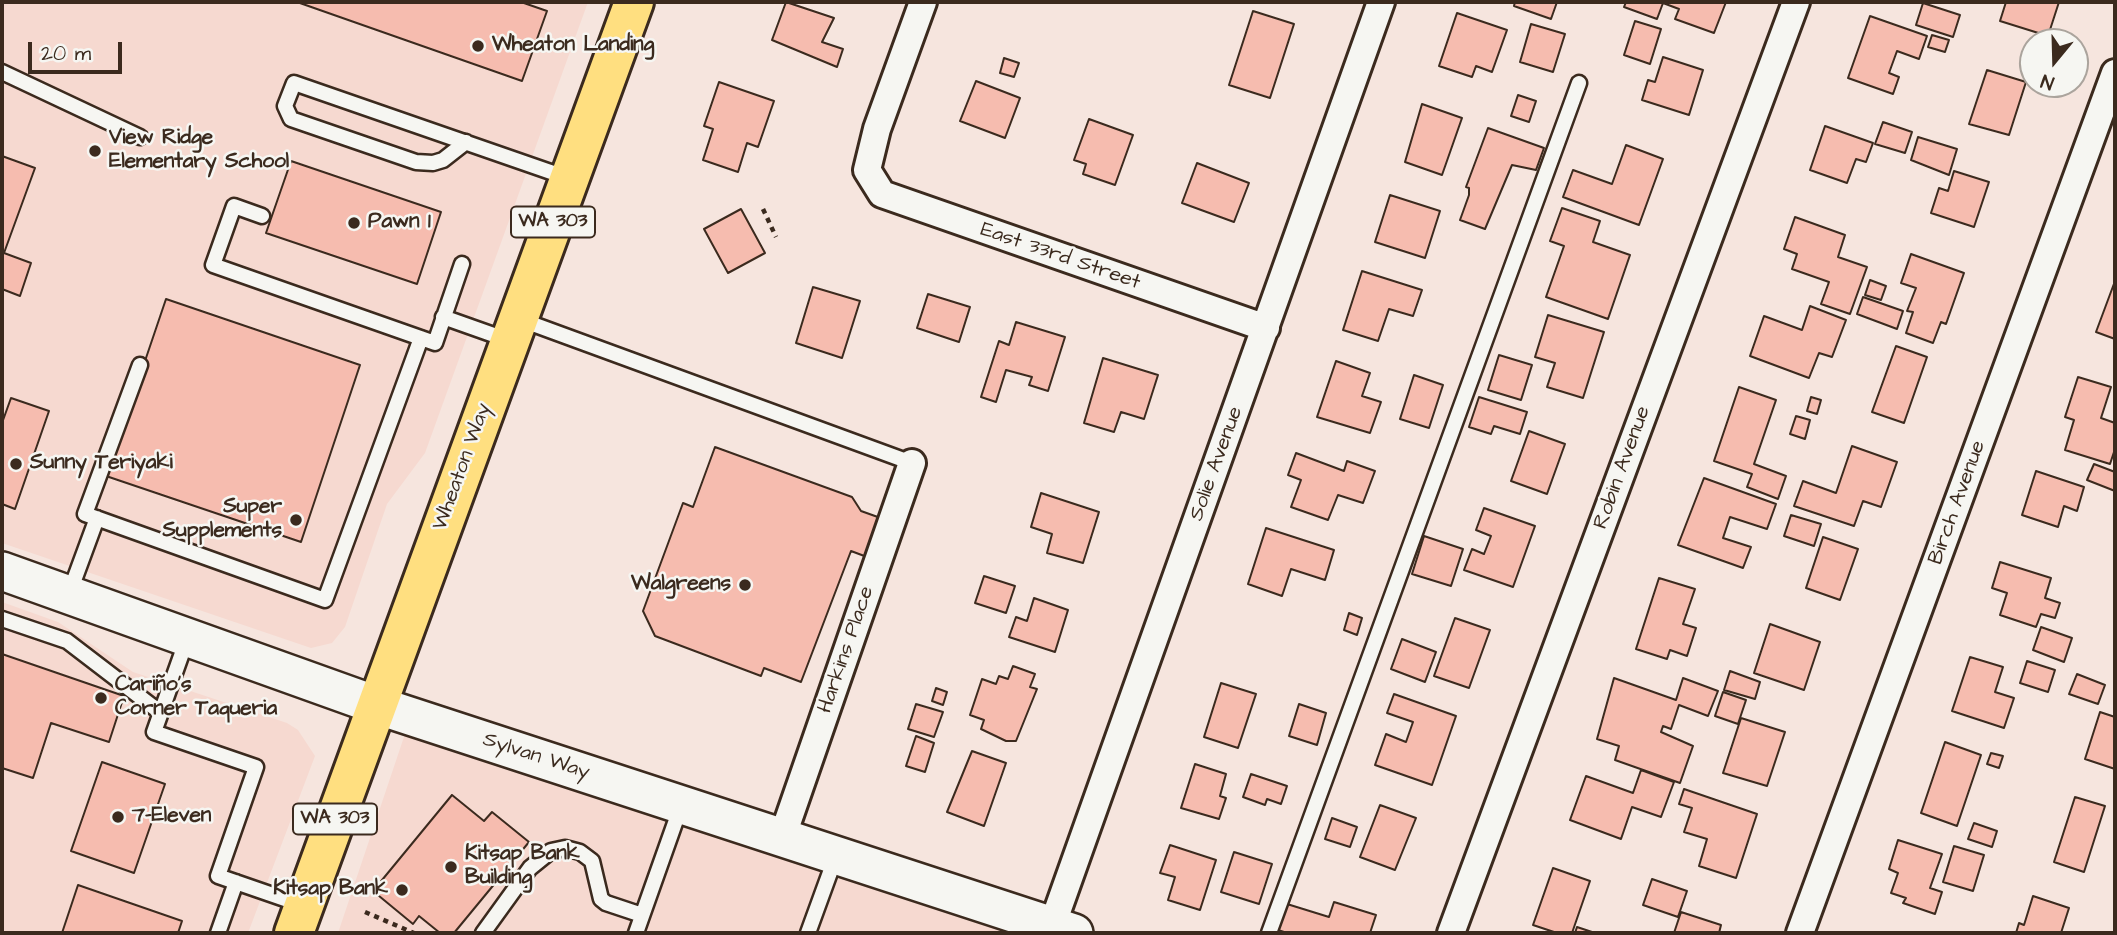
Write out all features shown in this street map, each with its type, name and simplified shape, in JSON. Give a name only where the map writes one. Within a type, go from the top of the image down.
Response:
[{"type":"main road","name":"Wheaton Way","points":[[299,920],[634,2]]},
{"type":"main road","name":"Sylvan Way","points":[[2,570],[376,705],[1059,931]]},
{"type":"street","name":"East 33rd Street","points":[[923,2],[877,129],[867,170],[882,194],[1266,328]]},
{"type":"street","name":"Solie Avenue","points":[[1059,931],[1381,2]]},
{"type":"street","name":"Robin Avenue","points":[[1451,933],[1796,2]]},
{"type":"street","name":"Birch Avenue","points":[[1800,933],[2115,73]]},
{"type":"street","name":"Harkins Place","points":[[782,838],[912,463]]},
{"type":"lane","points":[[2,72],[140,137]]},
{"type":"lane","points":[[466,142],[443,160],[433,163],[415,162],[290,119],[285,106],[294,83],[466,142],[569,178]]},
{"type":"lane","points":[[1269,933],[1579,83]]},
{"type":"lane","points":[[262,216],[234,206],[213,265],[435,343],[462,264]]},
{"type":"lane","points":[[443,317],[513,330],[912,463]]},
{"type":"lane","points":[[139,365],[85,513],[325,600],[421,338]]},
{"type":"lane","points":[[69,595],[97,517]]},
{"type":"lane","points":[[2,620],[67,641],[161,713]]},
{"type":"lane","points":[[187,638],[154,732],[256,767],[218,876],[236,882],[299,920]]},
{"type":"lane","points":[[636,933],[682,806]]},
{"type":"lane","points":[[483,933],[530,868],[551,851],[565,848],[580,852],[592,861],[601,899],[642,915]]},
{"type":"lane","points":[[808,933],[836,855]]},
{"type":"lane","points":[[218,933],[236,882]]},
{"type":"path","points":[[763,209],[776,237]]},
{"type":"path","points":[[365,912],[414,933]]},
{"type":"shaded area","points":[[2,2],[588,2],[425,453],[387,504],[345,627],[332,643],[311,648],[2,543]]},
{"type":"shaded area","points":[[2,602],[58,622],[133,672],[287,723],[298,730],[315,756],[248,933],[2,933]]},
{"type":"shaded area","points":[[407,728],[1013,933],[338,933]]},
{"type":"building","name":"Wheaton Landing","points":[[297,2],[521,2],[547,11],[522,81]]},
{"type":"building","points":[[786,2],[834,18],[822,42],[843,49],[837,67],[772,40]]},
{"type":"building","points":[[1515,2],[1557,2],[1551,19],[1514,6]]},
{"type":"building","points":[[1626,2],[1726,2],[1714,33],[1675,19],[1679,9],[1663,3],[1657,19],[1624,7]]},
{"type":"building","points":[[2006,2],[2059,2],[2051,28],[2022,28],[2000,21]]},
{"type":"building","points":[[1923,3],[1960,15],[1953,37],[1916,25]]},
{"type":"building","points":[[1253,11],[1294,24],[1270,98],[1229,85]]},
{"type":"building","points":[[1457,13],[1507,30],[1492,72],[1476,66],[1472,77],[1439,66]]},
{"type":"building","points":[[1870,16],[1927,36],[1919,59],[1897,51],[1889,73],[1899,77],[1893,94],[1848,78]]},
{"type":"building","points":[[1635,21],[1661,29],[1650,64],[1624,55]]},
{"type":"building","points":[[1531,24],[1565,34],[1553,72],[1520,62]]},
{"type":"building","points":[[1932,35],[1949,40],[1945,52],[1928,47]]},
{"type":"building","points":[[1663,57],[1703,70],[1689,115],[1642,100],[1648,80],[1655,82]]},
{"type":"building","points":[[1004,58],[1019,63],[1014,77],[1000,73]]},
{"type":"building","points":[[1987,70],[2019,80],[2021,98],[2009,135],[1969,124]]},
{"type":"building","points":[[976,81],[1020,98],[1005,138],[960,121]]},
{"type":"building","points":[[719,82],[774,101],[758,147],[747,143],[738,172],[703,160],[713,129],[704,126]]},
{"type":"building","points":[[1518,95],[1536,101],[1529,122],[1511,116]]},
{"type":"building","points":[[1422,104],[1462,118],[1442,175],[1405,162]]},
{"type":"building","points":[[1089,119],[1133,135],[1115,185],[1083,174],[1086,164],[1074,160]]},
{"type":"building","points":[[1883,122],[1912,132],[1905,153],[1875,144]]},
{"type":"building","points":[[1825,126],[1873,143],[1866,162],[1856,159],[1847,183],[1810,170]]},
{"type":"building","points":[[1488,128],[1544,148],[1536,170],[1512,165],[1485,229],[1460,220],[1469,195],[1469,188],[1466,187]]},
{"type":"building","points":[[1918,137],[1957,149],[1949,175],[1911,160]]},
{"type":"building","points":[[1626,145],[1663,159],[1639,225],[1563,197],[1573,170],[1612,184]]},
{"type":"building","points":[[2,156],[35,168],[4,253],[31,263],[20,296],[2,289]]},
{"type":"building","name":"Pawn 1","points":[[291,161],[441,212],[417,284],[266,233]]},
{"type":"building","points":[[1197,163],[1249,183],[1234,222],[1182,203]]},
{"type":"building","points":[[1954,171],[1989,182],[1974,227],[1931,213],[1939,188],[1948,191]]},
{"type":"building","points":[[1390,195],[1440,211],[1425,258],[1375,242]]},
{"type":"building","points":[[1562,208],[1600,221],[1593,242],[1630,255],[1608,319],[1546,297],[1564,246],[1550,241]]},
{"type":"building","points":[[741,209],[765,253],[728,273],[704,229]]},
{"type":"building","points":[[1795,217],[1845,235],[1838,257],[1867,267],[1850,314],[1821,304],[1829,282],[1792,269],[1797,254],[1784,249]]},
{"type":"building","points":[[1911,254],[1964,273],[1946,324],[1941,322],[1933,343],[1906,333],[1913,312],[1907,311],[1916,288],[1901,283]]},
{"type":"building","points":[[1362,271],[1422,290],[1413,316],[1389,309],[1378,341],[1343,330]]},
{"type":"building","points":[[1870,280],[1886,286],[1881,300],[1865,295]]},
{"type":"building","points":[[2115,281],[2115,339],[2096,332]]},
{"type":"building","points":[[813,287],[860,301],[842,358],[796,343]]},
{"type":"building","points":[[928,294],[970,307],[959,342],[917,328]]},
{"type":"building","points":[[1863,297],[1903,311],[1897,329],[1857,314]]},
{"type":"building","points":[[166,299],[360,365],[301,542],[106,476]]},
{"type":"building","points":[[1810,306],[1846,320],[1832,357],[1819,353],[1809,378],[1750,356],[1764,316],[1802,330]]},
{"type":"building","points":[[1548,315],[1604,332],[1583,398],[1547,387],[1555,363],[1535,357]]},
{"type":"building","points":[[1016,322],[1065,337],[1048,391],[1029,385],[1032,377],[1006,370],[996,402],[981,397],[999,341],[1009,345]]},
{"type":"building","points":[[1896,346],[1927,357],[1904,423],[1872,412]]},
{"type":"building","points":[[1499,355],[1532,365],[1521,400],[1488,390]]},
{"type":"building","points":[[1103,358],[1158,375],[1144,419],[1121,412],[1114,432],[1084,423]]},
{"type":"building","points":[[1336,361],[1370,373],[1362,396],[1381,402],[1370,433],[1317,417]]},
{"type":"building","points":[[1414,375],[1443,385],[1429,428],[1400,419]]},
{"type":"building","points":[[2078,377],[2111,387],[2101,418],[2115,423],[2115,449],[2110,464],[2065,450],[2074,420],[2065,417]]},
{"type":"building","points":[[1739,387],[1776,400],[1754,464],[1786,476],[1778,499],[1747,487],[1752,474],[1714,461]]},
{"type":"building","points":[[1479,397],[1527,412],[1520,434],[1494,426],[1491,434],[1469,427]]},
{"type":"building","points":[[1811,397],[1821,400],[1817,414],[1807,411]]},
{"type":"building","name":"Sunny Teriyaki","points":[[11,398],[49,411],[15,509],[2,504],[2,423]]},
{"type":"building","points":[[1796,416],[1810,420],[1805,439],[1790,434]]},
{"type":"building","points":[[1529,431],[1565,444],[1547,494],[1511,481]]},
{"type":"building","points":[[1852,446],[1897,462],[1881,507],[1863,501],[1854,526],[1794,506],[1803,481],[1836,493]]},
{"type":"building","name":"Walgreens","points":[[715,447],[852,497],[861,511],[889,521],[875,560],[851,551],[801,682],[764,668],[761,676],[655,636],[643,611],[683,503],[693,507]]},
{"type":"building","points":[[1296,453],[1344,471],[1347,461],[1375,471],[1363,503],[1338,495],[1328,520],[1291,507],[1301,480],[1288,475]]},
{"type":"building","points":[[2094,464],[2115,472],[2115,491],[2087,480]]},
{"type":"building","points":[[2036,471],[2084,487],[2077,511],[2064,506],[2058,527],[2022,515]]},
{"type":"building","points":[[1704,478],[1776,504],[1767,529],[1730,517],[1723,538],[1751,547],[1743,568],[1678,545]]},
{"type":"building","points":[[1041,493],[1099,512],[1083,563],[1047,553],[1052,534],[1031,527]]},
{"type":"building","points":[[1484,508],[1535,526],[1513,587],[1464,570],[1472,549],[1484,554],[1491,536],[1476,530]]},
{"type":"building","points":[[1791,515],[1821,524],[1814,546],[1784,536]]},
{"type":"building","points":[[1266,528],[1334,550],[1325,580],[1291,569],[1282,596],[1248,584]]},
{"type":"building","points":[[1424,536],[1463,549],[1451,586],[1412,574]]},
{"type":"building","points":[[1823,537],[1858,549],[1840,600],[1806,588]]},
{"type":"building","points":[[2000,562],[2051,578],[2045,598],[2060,603],[2055,618],[2041,614],[2036,627],[2000,615],[2007,593],[1992,588]]},
{"type":"building","points":[[984,576],[1015,586],[1006,613],[975,603]]},
{"type":"building","points":[[1659,578],[1695,589],[1683,624],[1696,628],[1687,656],[1670,650],[1667,659],[1636,649]]},
{"type":"building","points":[[1034,598],[1068,610],[1055,652],[1009,637],[1016,617],[1027,621]]},
{"type":"building","points":[[1349,613],[1362,618],[1357,635],[1344,630]]},
{"type":"building","points":[[1455,618],[1490,630],[1469,688],[1434,676]]},
{"type":"building","points":[[1770,624],[1820,642],[1804,690],[1754,673]]},
{"type":"building","points":[[2041,627],[2072,638],[2064,662],[2033,650]]},
{"type":"building","points":[[1402,639],[1436,652],[1425,682],[1391,669]]},
{"type":"building","points":[[2,654],[124,696],[109,742],[51,723],[33,778],[2,768]]},
{"type":"building","points":[[1970,657],[2003,667],[1995,692],[2014,698],[2004,728],[1952,711]]},
{"type":"building","points":[[2027,661],[2055,670],[2048,692],[2020,683]]},
{"type":"building","points":[[1013,666],[1035,674],[1030,687],[1037,689],[1016,741],[1006,741],[981,729],[984,720],[970,715],[982,679],[996,684],[999,676],[1008,679]]},
{"type":"building","points":[[1730,671],[1760,682],[1755,699],[1724,690]]},
{"type":"building","points":[[2077,674],[2105,685],[2098,704],[2069,694]]},
{"type":"building","points":[[1614,678],[1676,700],[1683,678],[1718,691],[1708,716],[1679,705],[1671,729],[1663,726],[1661,732],[1693,746],[1680,783],[1615,760],[1619,746],[1597,739]]},
{"type":"building","points":[[1221,683],[1256,694],[1238,748],[1204,737]]},
{"type":"building","points":[[936,688],[947,692],[943,705],[932,701]]},
{"type":"building","points":[[1723,692],[1746,700],[1738,724],[1715,716]]},
{"type":"building","points":[[1394,694],[1456,716],[1432,785],[1375,765],[1386,734],[1406,742],[1413,722],[1387,713]]},
{"type":"building","points":[[916,704],[943,712],[934,737],[908,729]]},
{"type":"building","points":[[1299,704],[1326,713],[1317,745],[1289,736]]},
{"type":"building","points":[[2100,712],[2115,717],[2115,769],[2085,759]]},
{"type":"building","points":[[1741,718],[1785,732],[1767,786],[1723,773]]},
{"type":"building","points":[[916,736],[934,743],[925,772],[906,766]]},
{"type":"building","points":[[1945,742],[1981,755],[1957,826],[1921,813]]},
{"type":"building","points":[[972,751],[1006,763],[984,826],[947,812]]},
{"type":"building","points":[[1991,753],[2003,756],[1999,768],[1987,764]]},
{"type":"building","name":"7-Eleven","points":[[102,762],[165,784],[134,873],[71,851]]},
{"type":"building","points":[[1195,764],[1226,774],[1220,796],[1226,798],[1219,819],[1181,808]]},
{"type":"building","points":[[1641,770],[1674,782],[1661,817],[1632,807],[1621,839],[1570,820],[1586,776],[1633,793]]},
{"type":"building","points":[[1251,774],[1287,786],[1281,804],[1267,799],[1265,805],[1243,797]]},
{"type":"building","points":[[1684,789],[1757,814],[1736,878],[1699,866],[1707,839],[1684,832],[1692,808],[1679,804]]},
{"type":"building","name":"Kitsap Bank Building","points":[[452,795],[484,821],[492,812],[529,842],[454,933],[440,933],[419,916],[413,924],[373,891]]},
{"type":"building","points":[[2075,797],[2105,806],[2084,872],[2054,862]]},
{"type":"building","points":[[1380,805],[1416,818],[1395,870],[1360,857]]},
{"type":"building","points":[[1332,818],[1357,827],[1350,847],[1325,839]]},
{"type":"building","points":[[1974,823],[1997,831],[1992,847],[1968,839]]},
{"type":"building","points":[[1898,840],[1942,854],[1930,888],[1942,892],[1935,914],[1903,903],[1906,898],[1891,893],[1898,873],[1889,869]]},
{"type":"building","points":[[1170,845],[1216,860],[1200,910],[1168,900],[1175,877],[1160,873]]},
{"type":"building","points":[[1954,846],[1984,855],[1973,891],[1943,882]]},
{"type":"building","points":[[1234,852],[1272,864],[1259,904],[1221,892]]},
{"type":"building","points":[[1553,868],[1590,881],[1572,933],[1557,933],[1533,925]]},
{"type":"building","points":[[1652,879],[1687,891],[1678,917],[1643,905]]},
{"type":"building","points":[[78,885],[182,921],[178,933],[62,933]]},
{"type":"building","points":[[2033,896],[2069,908],[2061,933],[2016,933],[2019,923],[2024,925]]},
{"type":"building","points":[[1334,902],[1376,915],[1370,933],[1287,933],[1278,930],[1287,904],[1329,917]]},
{"type":"building","points":[[1681,912],[1721,925],[1719,933],[1674,933]]},
{"type":"building","points":[[1577,927],[1595,933],[1575,933]]},
{"type":"place","name":"Wheaton Landing","points":[[478,46]]},
{"type":"place","name":"View Ridge Elementary School","points":[[95,151]]},
{"type":"place","name":"Pawn 1","points":[[354,223]]},
{"type":"place","name":"Sunny Teriyaki","points":[[16,464]]},
{"type":"place","name":"Super Supplements","points":[[296,520]]},
{"type":"place","name":"Walgreens","points":[[745,585]]},
{"type":"place","name":"Cariño's Corner Taqueria","points":[[101,698]]},
{"type":"place","name":"7-Eleven","points":[[118,817]]},
{"type":"place","name":"Kitsap Bank Building","points":[[451,867]]},
{"type":"place","name":"Kitsap Bank","points":[[402,890]]}]
